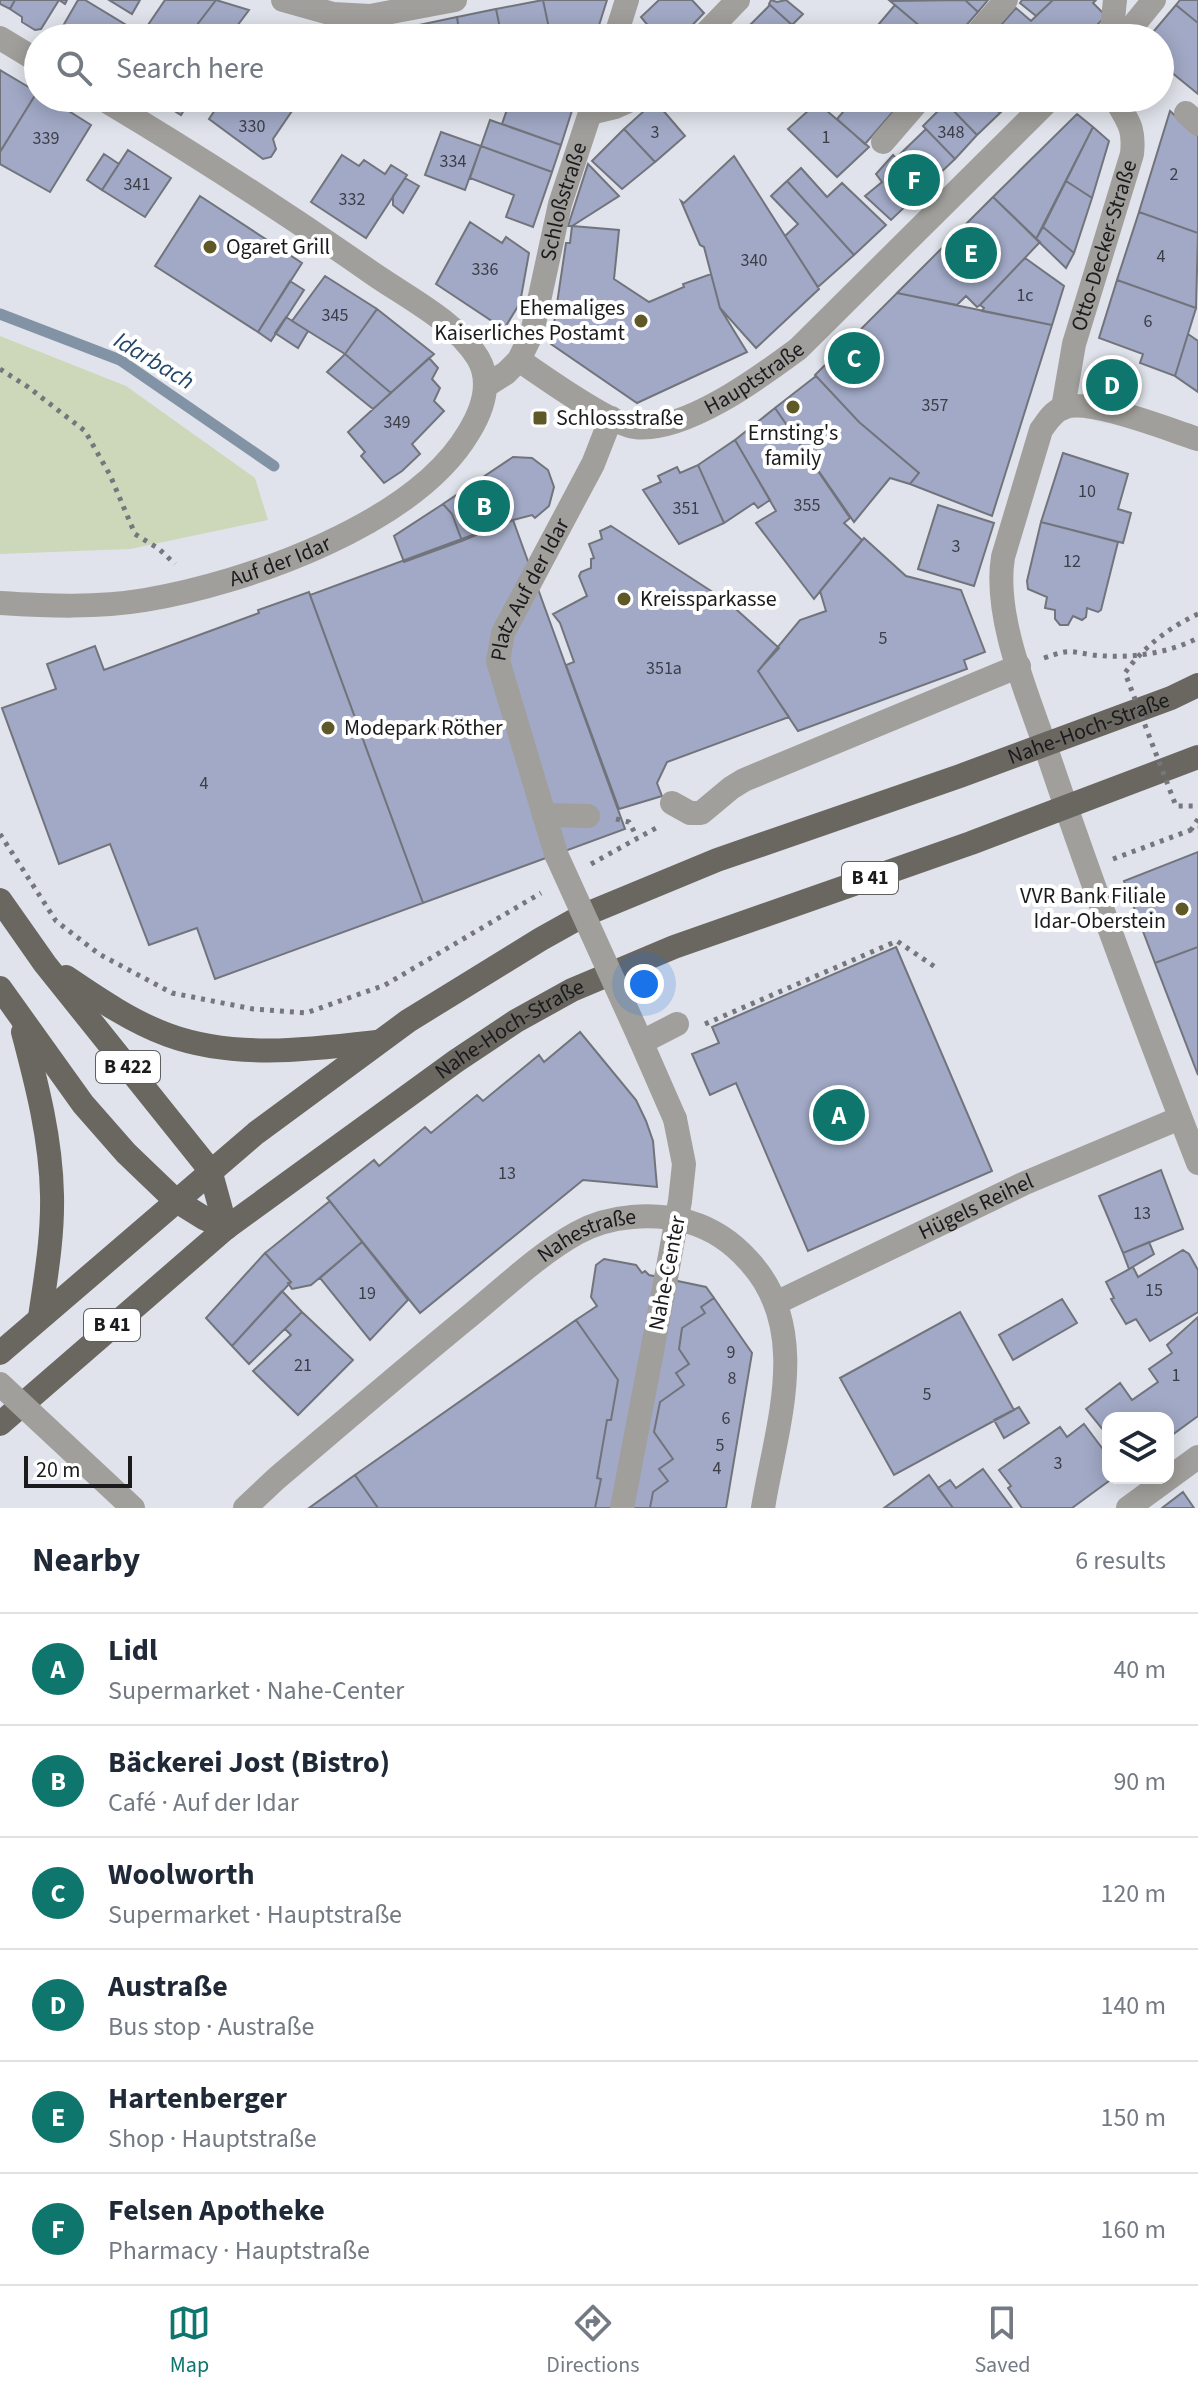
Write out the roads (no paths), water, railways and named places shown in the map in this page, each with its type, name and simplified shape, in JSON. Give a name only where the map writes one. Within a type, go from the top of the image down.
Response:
[{"type":"main road","name":"Nahe-Hoch-Straße","points":[[0,1353],[256,1133],[378,1042],[466,983],[584,915],[717,860],[1045,745],[1198,685]]},
{"type":"main road","name":"Nahe-Hoch-Straße","points":[[0,1424],[226,1228],[516,1021],[572,990],[674,947],[1066,808],[1198,757]]},
{"type":"main road","name":"B 422","points":[[0,900],[45,964],[210,1170]]},
{"type":"main road","points":[[45,964],[137,1020],[193,1042],[256,1050],[318,1049],[378,1042]]},
{"type":"main road","name":"B 422","points":[[0,988],[19,1018],[100,1124],[175,1200]]},
{"type":"main road","points":[[19,1018],[38,1089],[50,1163],[52,1225],[40,1317]]},
{"type":"main road","points":[[210,1170],[226,1228]]},
{"type":"main road","points":[[175,1200],[226,1228]]},
{"type":"street","points":[[283,0],[333,14],[370,16],[455,0]]},
{"type":"street","points":[[619,24],[627,0]]},
{"type":"street","points":[[715,24],[738,0]]},
{"type":"street","points":[[985,24],[1006,0]]},
{"type":"street","points":[[1112,24],[1115,0]]},
{"type":"street","points":[[1134,24],[1154,0]]},
{"type":"street","points":[[0,38],[24,53]]},
{"type":"street","points":[[124,112],[310,230],[444,322],[465,341],[479,360],[487,385]]},
{"type":"street","name":"Schloßstraße","points":[[487,385],[519,360],[532,333],[560,204],[590,112]]},
{"type":"street","points":[[883,142],[909,112]]},
{"type":"street","name":"Hauptstraße","points":[[519,360],[611,418],[634,427],[674,421],[709,407],[755,381],[798,349],[1037,112]]},
{"type":"street","name":"Otto-Decker-Straße","points":[[1123,112],[1134,136],[1132,154],[1074,344],[1063,408],[1052,414],[1041,430],[999,579],[1005,624],[1066,808],[1198,1163]]},
{"type":"street","name":"Auf der Idar","points":[[0,603],[88,605],[142,600],[195,590],[285,560],[354,529],[417,490],[447,464],[463,443],[476,421],[487,385]]},
{"type":"street","points":[[1063,408],[1088,405],[1198,439]]},
{"type":"street","name":"Platz Auf der Idar","points":[[556,854],[498,661],[503,633],[593,464],[611,418]]},
{"type":"street","points":[[681,808],[701,813],[744,780],[1019,666]]},
{"type":"street","points":[[544,815],[588,816]]},
{"type":"street","name":"Nahe-Center","points":[[556,854],[675,1119],[684,1164],[680,1201],[622,1508]]},
{"type":"street","points":[[641,1041],[677,1024]]},
{"type":"street","name":"Hügels Reihel","points":[[776,1303],[1025,1183],[1180,1118]]},
{"type":"street","name":"Nahestraße","points":[[245,1508],[530,1266],[578,1232],[610,1220],[647,1216],[678,1219],[710,1228],[735,1246],[762,1274],[776,1303],[786,1338],[786,1369],[782,1411],[763,1508]]},
{"type":"street","points":[[0,1384],[133,1508]]},
{"type":"street","points":[[1128,1508],[1198,1457]]},
{"type":"waterway","name":"Idarbach","points":[[0,314],[120,360],[274,466]]},
{"type":"place","name":"Felsen Apotheke","points":[[914,180]]},
{"type":"place","name":"Ogaret Grill","points":[[210,247]]},
{"type":"place","name":"Hartenberger","points":[[971,253]]},
{"type":"place","name":"Ehemaliges Kaiserliches Postamt","points":[[641,321]]},
{"type":"place","name":"Woolworth","points":[[854,358]]},
{"type":"place","name":"Austraße","points":[[1112,385]]},
{"type":"place","name":"Ernsting's family","points":[[793,407]]},
{"type":"place","name":"Schlossstraße","points":[[540,418]]},
{"type":"place","name":"Bäckerei Jost (Bistro)","points":[[484,506]]},
{"type":"place","name":"Kreissparkasse","points":[[624,599]]},
{"type":"place","name":"Modepark Röther","points":[[328,728]]},
{"type":"place","name":"VVR Bank Filiale Idar-Oberstein","points":[[1182,909]]},
{"type":"place","name":"Lidl","points":[[839,1115]]}]
